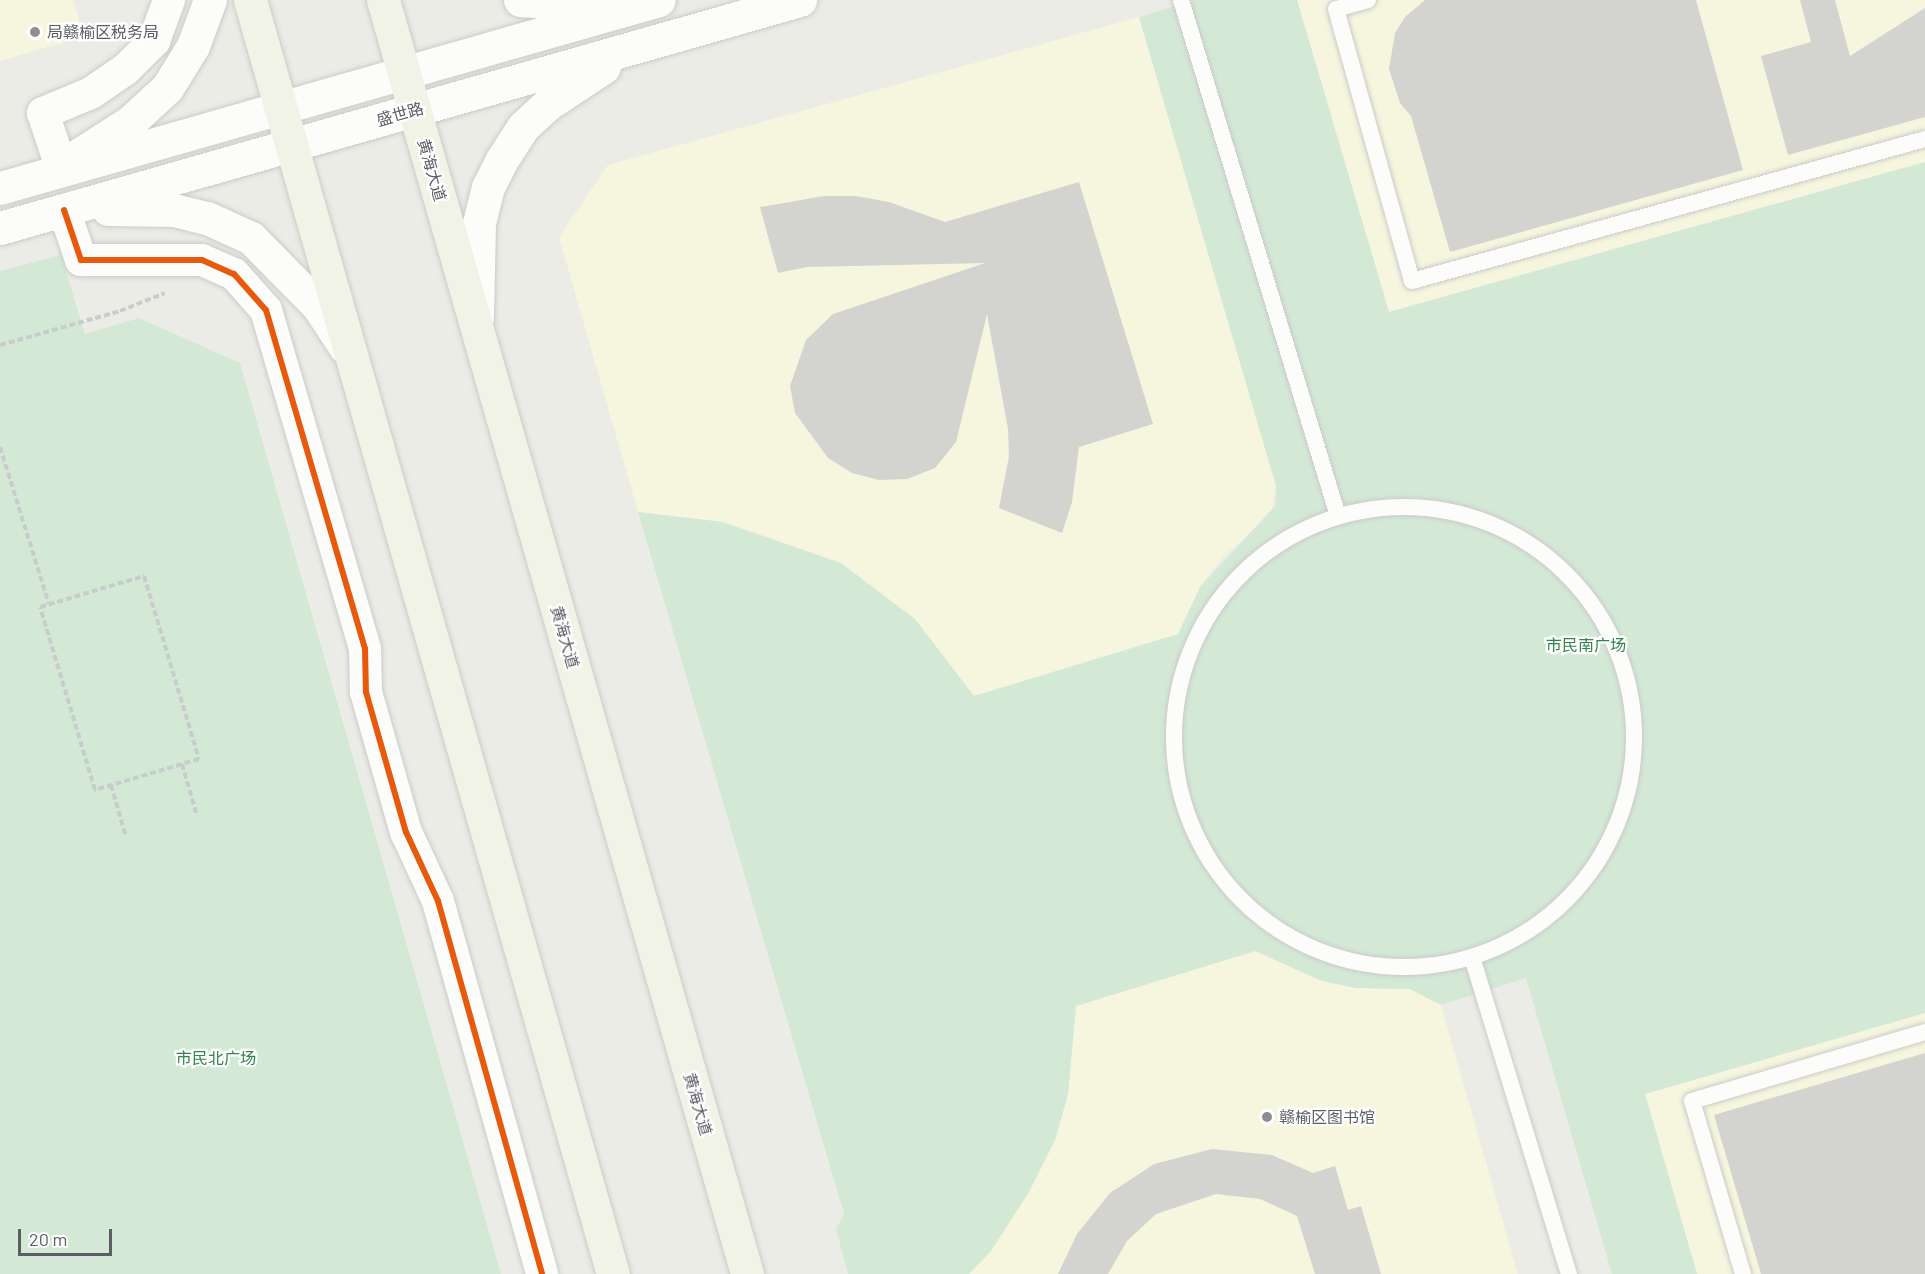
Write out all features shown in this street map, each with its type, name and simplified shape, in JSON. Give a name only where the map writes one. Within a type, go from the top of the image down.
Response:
[{"type":"main road","points":[[55,170],[130,122],[167,88],[193,46],[210,0]]},
{"type":"main road","points":[[250,0],[613,1274]]},
{"type":"main road","name":"黄海大道","points":[[383,0],[747,1274]]},
{"type":"main road","points":[[520,0],[640,4]]},
{"type":"main road","name":"盛世路","points":[[0,228],[801,0]]},
{"type":"main road","points":[[0,188],[55,170],[281,108],[640,4]]},
{"type":"main road","points":[[477,329],[479,223],[488,187],[501,161],[523,128],[548,104],[640,46]]},
{"type":"main road","points":[[64,210],[174,210],[207,218],[251,238],[318,306],[352,357]]},
{"type":"street","points":[[55,170],[44,112],[91,93],[126,69],[154,41],[169,0]]},
{"type":"street","points":[[64,210],[81,260],[202,260],[234,274],[266,310],[365,649],[366,692],[406,832],[438,901],[542,1274]]},
{"type":"lane","points":[[1181,0],[1338,516]]},
{"type":"lane","points":[[1368,0],[1336,9],[1412,281],[1925,140]]},
{"type":"lane","points":[[1390,507],[1422,507],[1485,522],[1516,537],[1544,555],[1591,605],[1621,666],[1630,699],[1631,767],[1613,832],[1597,862],[1552,913],[1525,933],[1472,957],[1429,966],[1361,964],[1309,947],[1272,926],[1225,883],[1202,843],[1176,759],[1176,702],[1182,671],[1208,614],[1248,566],[1273,547],[1338,516],[1390,507]]},
{"type":"lane","points":[[1472,957],[1569,1274]]},
{"type":"lane","points":[[1743,1274],[1692,1101],[1925,1032]]},
{"type":"path","points":[[0,345],[120,311],[171,290]]},
{"type":"path","points":[[0,447],[49,604]]},
{"type":"path","points":[[144,576],[199,759],[182,764],[95,790],[40,607],[144,576]]},
{"type":"path","points":[[182,764],[198,816]]},
{"type":"path","points":[[111,785],[126,837]]},
{"type":"shaded area","name":"局赣榆区税务局","points":[[0,0],[73,0],[79,20],[62,43],[0,61]]},
{"type":"shaded area","points":[[1297,0],[1925,0],[1925,162],[1389,312]]},
{"type":"shaded area","points":[[1139,17],[1276,486],[1271,515],[1222,558],[1200,587],[1178,634],[974,696],[915,619],[723,522],[638,512],[559,237],[608,165]]},
{"type":"shaded area","name":"赣榆区图书馆","points":[[1255,951],[1322,981],[1356,988],[1410,989],[1441,1005],[1518,1274],[969,1274],[991,1251],[1030,1190],[1055,1140],[1068,1094],[1076,1006]]},
{"type":"shaded area","points":[[1925,1013],[1925,1274],[1697,1274],[1645,1094]]},
{"type":"green space","name":"市民南广场","points":[[1195,0],[1297,0],[1389,312],[1925,162],[1925,1013],[1645,1094],[1697,1274],[1612,1274],[1526,978],[1441,1005],[1410,989],[1356,988],[1322,981],[1255,951],[1076,1006],[1068,1094],[1055,1140],[1030,1190],[991,1251],[969,1274],[848,1274],[836,1229],[844,1214],[638,512],[723,522],[841,563],[915,619],[974,696],[1178,634],[1200,587],[1276,505],[1276,486],[1139,17]]},
{"type":"green space","name":"市民北广场","points":[[61,255],[85,334],[139,318],[240,363],[501,1274],[0,1274],[0,271]]},
{"type":"building","points":[[1425,0],[1696,0],[1743,170],[1450,252],[1411,116],[1400,103],[1389,69],[1395,33],[1405,17]]},
{"type":"building","points":[[1800,0],[1835,0],[1850,56],[1925,8],[1925,117],[1788,155],[1761,56],[1811,42]]},
{"type":"building","points":[[1079,182],[1153,424],[1079,447],[1072,502],[1062,533],[999,508],[1009,456],[1008,429],[987,314],[956,442],[935,468],[907,479],[879,480],[852,473],[828,458],[795,413],[790,386],[806,340],[833,314],[985,263],[807,267],[778,273],[760,207],[824,196],[856,196],[889,202],[945,222]]},
{"type":"building","points":[[1925,1053],[1925,1274],[1761,1274],[1714,1115]]},
{"type":"building","points":[[1212,1149],[1272,1155],[1313,1173],[1335,1166],[1348,1210],[1361,1206],[1381,1274],[1315,1274],[1297,1216],[1260,1199],[1216,1194],[1156,1214],[1127,1241],[1108,1274],[1058,1274],[1077,1234],[1110,1193],[1154,1164]]},
{"type":"cycle path","points":[[64,210],[81,260],[202,260],[234,274],[266,310],[365,649],[366,692],[406,832],[438,901],[542,1274]]},
{"type":"place","name":"局赣榆区税务局","points":[[35,32]]},
{"type":"place","name":"赣榆区图书馆","points":[[1267,1117]]}]
